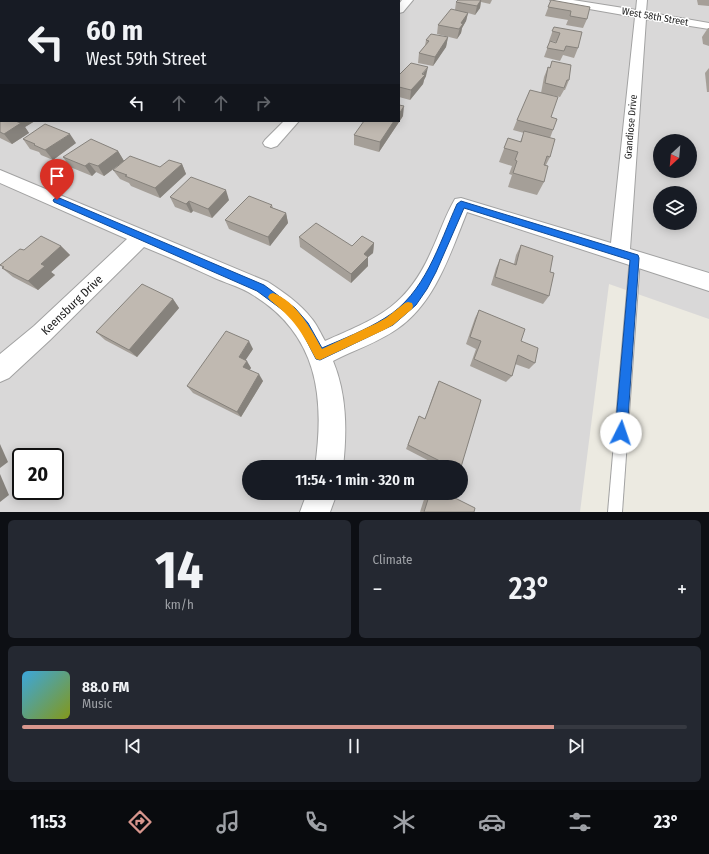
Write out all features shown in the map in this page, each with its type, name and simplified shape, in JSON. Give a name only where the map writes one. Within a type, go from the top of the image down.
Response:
[{"type":"street","points":[[400,9],[408,0]]},
{"type":"street","name":"West 58th Street","points":[[555,0],[642,7],[709,26]]},
{"type":"street","name":"Grandiose Drive","points":[[627,256],[642,7]]},
{"type":"street","points":[[271,143],[291,122]]},
{"type":"street","points":[[0,176],[260,288],[291,311],[304,326],[320,355],[327,375],[333,424],[330,460]]},
{"type":"street","points":[[320,355],[385,324],[412,302],[424,286],[461,204],[709,282]]},
{"type":"street","name":"Keensburg Drive","points":[[0,370],[42,333],[142,237]]},
{"type":"street","points":[[315,512],[319,500]]},
{"type":"lane","points":[[615,512],[627,256]]},
{"type":"shaded area","points":[[400,0],[709,0],[709,319],[609,284],[580,512],[0,512],[0,122],[400,122]]},
{"type":"building","points":[[458,0],[481,0],[477,6],[456,2]]},
{"type":"building","points":[[551,0],[590,7],[587,19],[570,16],[571,11],[548,7]]},
{"type":"building","points":[[451,9],[468,13],[459,29],[438,25]]},
{"type":"building","points":[[554,27],[582,32],[578,48],[566,46],[564,51],[547,48],[550,41],[556,43],[560,33],[552,31]]},
{"type":"building","points":[[431,34],[448,37],[435,57],[419,53],[429,41],[426,40]]},
{"type":"building","points":[[552,61],[571,65],[569,80],[567,80],[564,88],[545,83],[548,67],[550,68]]},
{"type":"building","points":[[411,63],[428,67],[422,74],[425,75],[411,90],[400,87],[400,74]]},
{"type":"building","points":[[530,90],[558,97],[551,117],[557,119],[553,130],[517,120]]},
{"type":"building","points":[[400,105],[404,106],[400,112]]},
{"type":"building","points":[[0,122],[21,123],[4,134],[0,132]]},
{"type":"building","points":[[363,122],[393,122],[380,142],[354,135]]},
{"type":"building","points":[[45,124],[70,134],[45,150],[23,139]]},
{"type":"building","points":[[524,131],[555,139],[550,157],[547,156],[544,165],[548,166],[544,182],[513,173],[518,152],[504,148],[508,138],[521,142]]},
{"type":"building","points":[[91,139],[118,151],[98,166],[89,163],[85,166],[63,157]]},
{"type":"building","points":[[130,156],[160,167],[169,160],[182,164],[155,188],[113,170]]},
{"type":"building","points":[[191,177],[226,190],[208,209],[189,201],[186,204],[170,197]]},
{"type":"building","points":[[249,196],[272,205],[270,207],[286,213],[268,237],[225,220]]},
{"type":"building","points":[[316,223],[352,246],[362,236],[374,243],[364,254],[368,257],[351,274],[299,237]]},
{"type":"building","points":[[41,236],[61,246],[41,264],[45,266],[28,281],[2,268],[4,267],[0,265],[20,249],[24,250]]},
{"type":"building","points":[[521,245],[553,256],[550,272],[554,273],[549,296],[495,277],[500,259],[516,265]]},
{"type":"building","points":[[142,284],[173,299],[129,350],[96,332]]},
{"type":"building","points":[[479,310],[525,329],[521,341],[538,348],[535,363],[518,355],[512,376],[474,359],[481,341],[470,337]]},
{"type":"building","points":[[226,331],[249,341],[239,357],[247,361],[243,367],[259,374],[237,412],[187,386]]},
{"type":"building","points":[[439,381],[481,400],[463,460],[438,460],[408,445],[419,416],[425,419]]},
{"type":"building","points":[[428,500],[459,500],[475,508],[474,512],[424,512]]},
{"type":"slow traffic","points":[[273,297],[291,311],[304,326],[320,355],[389,322],[408,306]]},
{"type":"route","points":[[57,200],[260,288],[291,311],[304,326],[320,355],[380,327],[406,309],[424,286],[461,204],[635,258],[621,433]]}]
